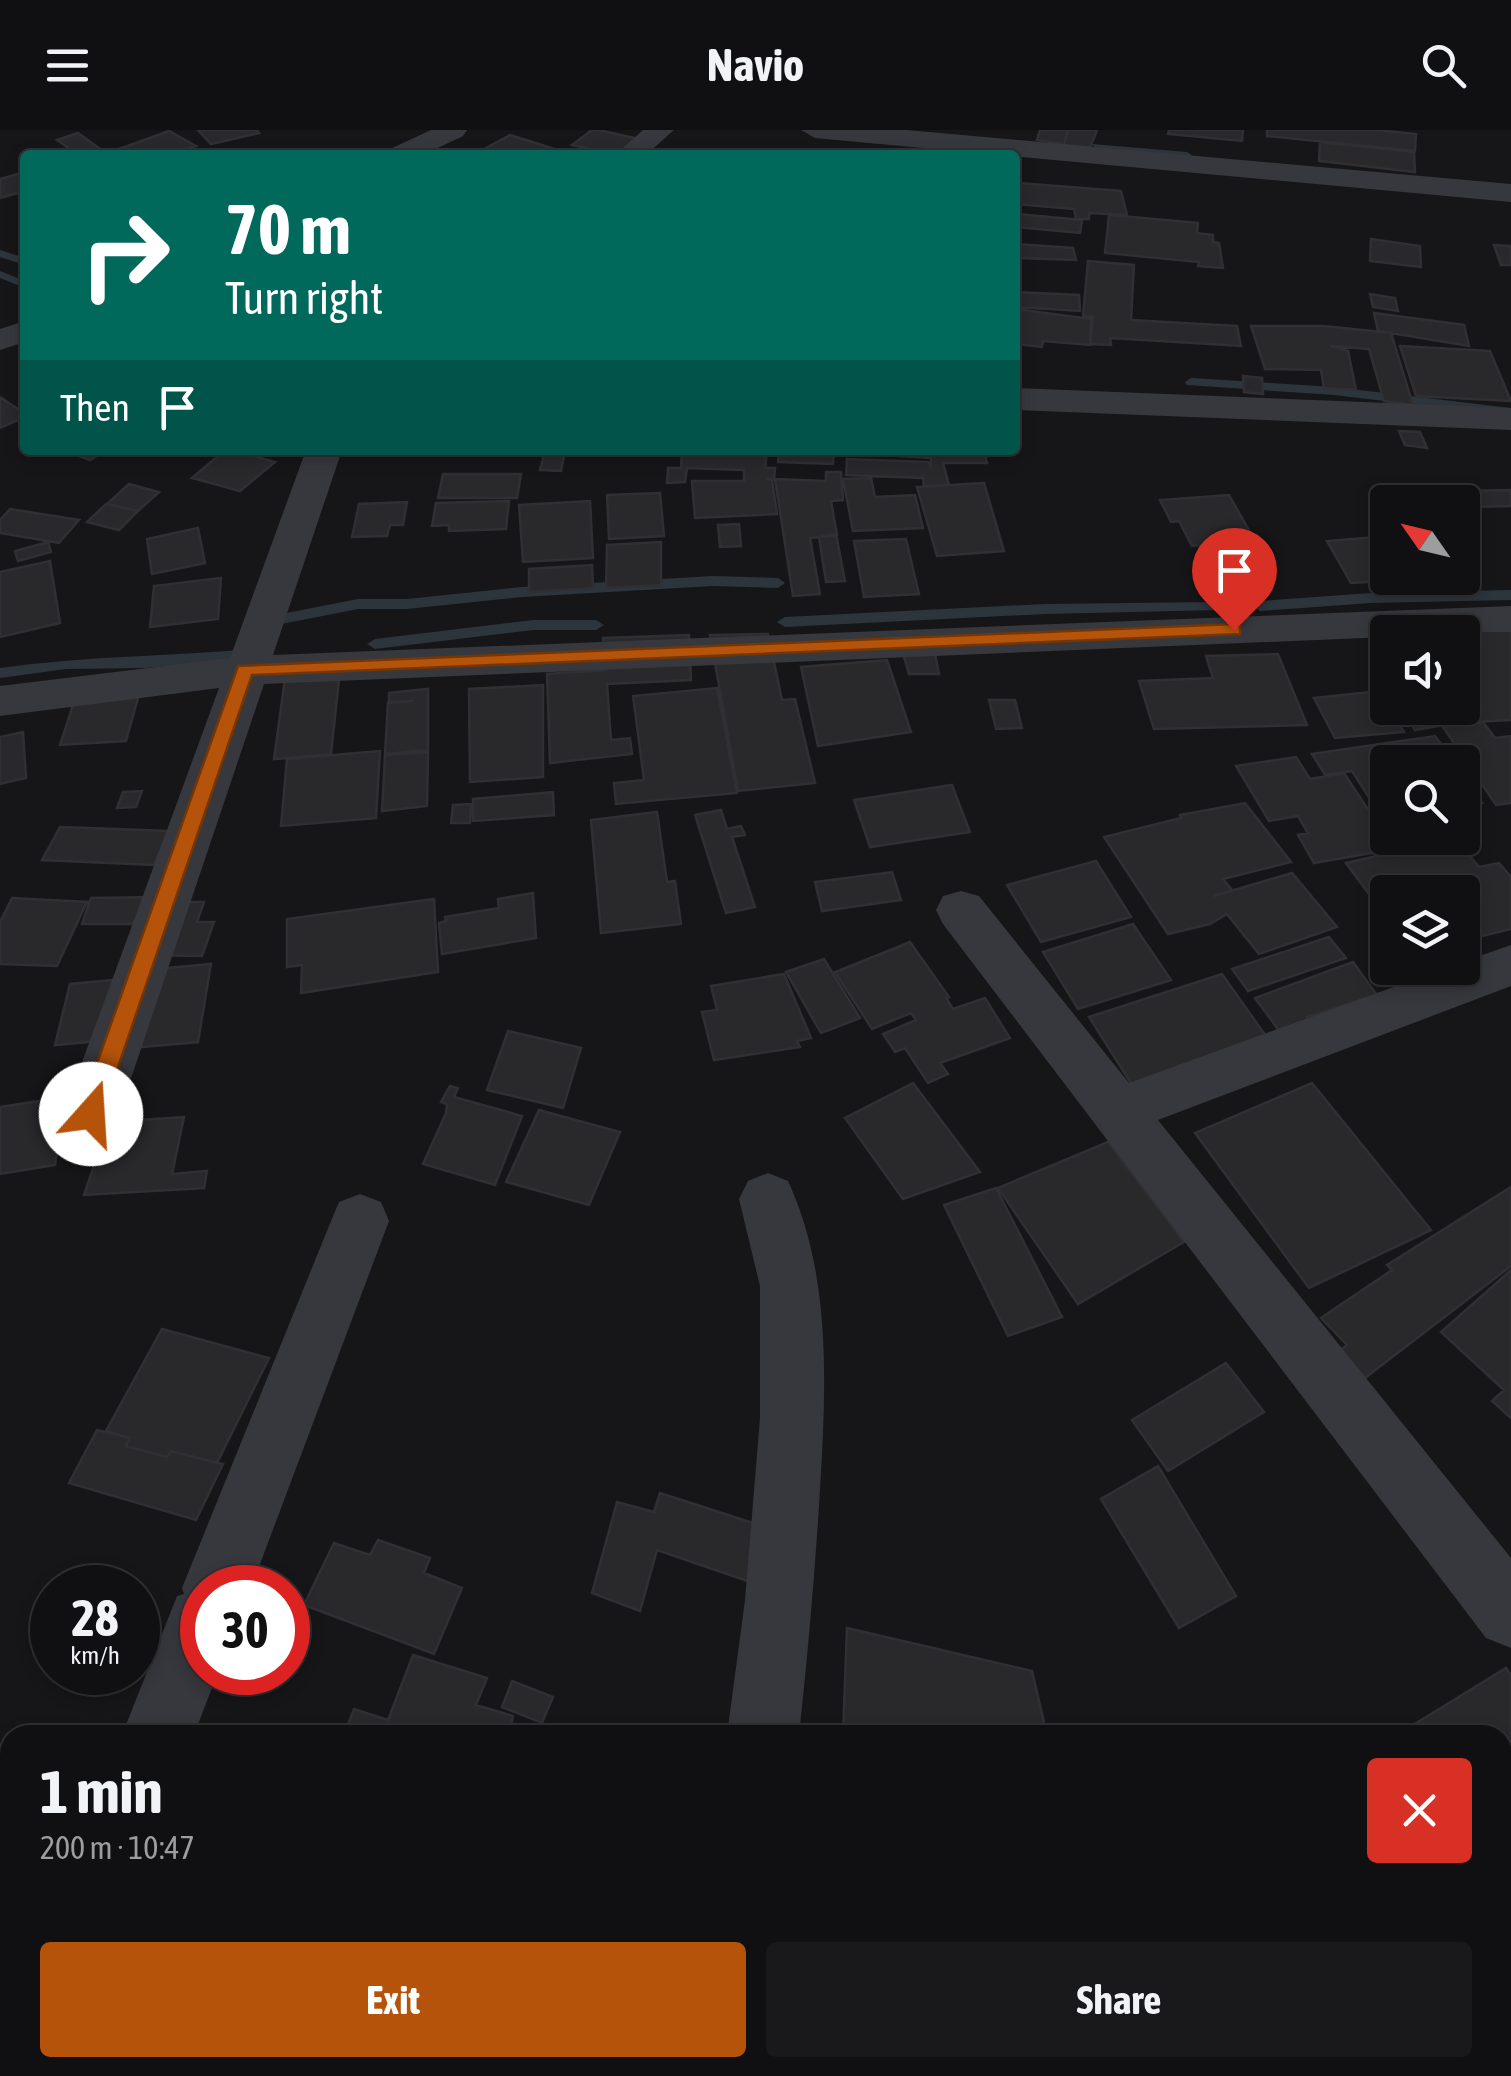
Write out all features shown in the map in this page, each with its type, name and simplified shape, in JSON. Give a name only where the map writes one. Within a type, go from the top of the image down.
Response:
[{"type":"street","points":[[411,150],[453,130]]},
{"type":"street","points":[[635,150],[660,130]]},
{"type":"street","points":[[815,130],[1032,140],[1511,193]]},
{"type":"street","points":[[1020,399],[1511,419]]},
{"type":"street","points":[[91,1114],[322,455]]},
{"type":"street","points":[[0,700],[245,670],[1511,619]]},
{"type":"street","points":[[961,910],[1511,1613]]},
{"type":"street","points":[[1120,1110],[1511,965]]},
{"type":"street","points":[[764,1725],[779,1600],[792,1418],[790,1286],[768,1199]]},
{"type":"street","points":[[225,1565],[360,1220]]},
{"type":"street","points":[[162,1725],[180,1678]]},
{"type":"building","points":[[198,130],[257,130],[259,133],[211,144]]},
{"type":"building","points":[[592,130],[639,139],[625,150],[572,145]]},
{"type":"building","points":[[1040,130],[1068,130],[1064,144],[1037,140]]},
{"type":"building","points":[[1068,130],[1097,130],[1089,151],[1058,147],[1064,144]]},
{"type":"building","points":[[1169,130],[1243,130],[1242,141],[1168,134]]},
{"type":"building","points":[[1267,130],[1416,134],[1415,151],[1267,136]]},
{"type":"building","points":[[169,131],[196,146],[185,150],[119,149]]},
{"type":"building","points":[[78,133],[102,150],[71,150],[57,140]]},
{"type":"building","points":[[510,135],[558,150],[482,150]]},
{"type":"building","points":[[1320,142],[1414,152],[1415,172],[1319,161]]},
{"type":"building","points":[[20,173],[20,192],[0,198],[0,179]]},
{"type":"building","points":[[1020,183],[1121,191],[1127,215],[1089,213],[1089,219],[1076,219],[1074,209],[1020,204]]},
{"type":"building","points":[[1020,214],[1082,220],[1080,233],[1020,227]]},
{"type":"building","points":[[1109,215],[1198,223],[1197,233],[1213,235],[1213,242],[1219,243],[1223,268],[1105,253]]},
{"type":"building","points":[[1371,239],[1420,246],[1421,267],[1370,261]]},
{"type":"building","points":[[1020,244],[1073,248],[1076,260],[1020,258]]},
{"type":"building","points":[[1494,245],[1511,246],[1511,265],[1501,265]]},
{"type":"building","points":[[1088,261],[1134,265],[1131,320],[1237,326],[1241,346],[1110,338],[1111,345],[1090,344],[1093,317],[1083,316]]},
{"type":"building","points":[[1020,292],[1079,295],[1080,311],[1020,307]]},
{"type":"building","points":[[1370,294],[1395,298],[1398,311],[1373,307]]},
{"type":"building","points":[[1020,310],[1091,319],[1090,345],[1043,341],[1042,347],[1020,345]]},
{"type":"building","points":[[1374,313],[1464,325],[1469,346],[1378,331]]},
{"type":"building","points":[[1251,326],[1323,326],[1391,333],[1413,405],[1384,401],[1369,349],[1330,346],[1348,351],[1356,390],[1324,388],[1321,370],[1265,369]]},
{"type":"building","points":[[1400,346],[1490,351],[1511,401],[1416,396]]},
{"type":"building","points":[[1243,376],[1262,378],[1263,394],[1244,392]]},
{"type":"building","points":[[0,397],[20,410],[20,419],[0,428]]},
{"type":"building","points":[[1399,431],[1420,432],[1427,448],[1405,445]]},
{"type":"building","points":[[219,455],[250,455],[275,462],[240,491],[192,478]]},
{"type":"building","points":[[544,455],[564,456],[561,471],[540,470]]},
{"type":"building","points":[[682,455],[766,455],[765,468],[775,468],[774,480],[766,479],[772,480],[777,514],[695,518],[692,481],[744,481],[744,470],[687,468],[685,482],[667,483],[668,468],[681,468]]},
{"type":"building","points":[[779,455],[834,455],[833,464],[778,462]]},
{"type":"building","points":[[884,455],[985,455],[987,463],[943,463],[949,485],[924,486],[923,478],[846,475],[847,459],[928,462],[931,468],[931,458]]},
{"type":"building","points":[[826,472],[841,472],[843,500],[831,501],[837,535],[810,538],[820,594],[793,596],[775,479],[826,481]]},
{"type":"building","points":[[443,474],[521,474],[517,498],[438,498]]},
{"type":"building","points":[[871,478],[875,497],[915,495],[923,528],[853,531],[843,479]]},
{"type":"building","points":[[984,483],[1004,551],[937,556],[917,487]]},
{"type":"building","points":[[129,484],[159,492],[138,511],[107,504]]},
{"type":"building","points":[[1511,490],[1511,506],[1480,507],[1480,491]]},
{"type":"building","points":[[660,493],[664,536],[609,539],[607,495]]},
{"type":"building","points":[[1229,495],[1255,541],[1192,546],[1179,521],[1171,522],[1160,500]]},
{"type":"building","points":[[509,501],[506,529],[449,531],[449,525],[432,526],[436,503]]},
{"type":"building","points":[[590,501],[593,558],[523,562],[519,505]]},
{"type":"building","points":[[407,502],[403,525],[390,525],[387,536],[352,537],[359,504]]},
{"type":"building","points":[[106,504],[138,511],[119,530],[87,522]]},
{"type":"building","points":[[10,509],[79,520],[59,543],[0,533],[0,520]]},
{"type":"building","points":[[739,524],[741,546],[720,547],[718,525]]},
{"type":"building","points":[[198,528],[205,563],[152,574],[147,539]]},
{"type":"building","points":[[836,534],[845,581],[826,582],[819,537]]},
{"type":"building","points":[[1370,538],[1370,582],[1351,583],[1327,541]]},
{"type":"building","points":[[906,539],[919,594],[864,597],[854,541]]},
{"type":"building","points":[[48,542],[51,552],[18,561],[15,551]]},
{"type":"building","points":[[661,542],[661,585],[606,588],[607,545]]},
{"type":"building","points":[[50,561],[60,623],[0,637],[0,572]]},
{"type":"building","points":[[592,565],[593,588],[529,592],[529,569]]},
{"type":"building","points":[[221,578],[218,619],[150,627],[154,586]]},
{"type":"building","points":[[1511,630],[1511,720],[1480,722],[1480,631]]},
{"type":"building","points":[[768,634],[782,700],[795,699],[815,783],[738,791],[710,635]]},
{"type":"building","points":[[689,635],[691,680],[607,684],[611,740],[630,738],[632,754],[550,763],[547,674],[606,670],[603,638]]},
{"type":"building","points":[[933,644],[939,674],[909,674],[901,646]]},
{"type":"building","points":[[1278,654],[1307,725],[1154,729],[1139,681],[1213,678],[1206,656]]},
{"type":"building","points":[[341,660],[331,754],[274,759],[287,664]]},
{"type":"building","points":[[887,660],[911,732],[818,746],[801,667]]},
{"type":"building","points":[[543,685],[543,777],[470,782],[469,689]]},
{"type":"building","points":[[717,688],[737,793],[616,804],[614,783],[644,780],[633,696]]},
{"type":"building","points":[[428,689],[428,750],[385,754],[388,703],[414,701],[389,702],[389,693]]},
{"type":"building","points":[[1370,692],[1370,725],[1400,725],[1404,732],[1335,738],[1314,698]]},
{"type":"building","points":[[138,698],[126,741],[60,745],[74,702]]},
{"type":"building","points":[[989,700],[1015,700],[1022,728],[996,729]]},
{"type":"building","points":[[1480,722],[1495,738],[1511,736],[1511,803],[1496,805],[1480,781],[1480,745],[1455,745],[1443,727]]},
{"type":"building","points":[[1412,725],[1443,725],[1415,730]]},
{"type":"building","points":[[23,732],[26,778],[0,784],[0,737]]},
{"type":"building","points":[[1435,736],[1442,745],[1374,745]]},
{"type":"building","points":[[1370,746],[1370,799],[1352,771],[1325,775],[1312,754]]},
{"type":"building","points":[[380,751],[376,818],[281,826],[287,759]]},
{"type":"building","points":[[428,752],[427,806],[382,811],[385,755]]},
{"type":"building","points":[[1296,757],[1310,779],[1344,773],[1370,813],[1370,853],[1314,863],[1298,835],[1308,833],[1298,816],[1269,821],[1236,766]]},
{"type":"building","points":[[952,785],[970,832],[870,847],[854,800]]},
{"type":"building","points":[[142,791],[136,807],[117,808],[123,792]]},
{"type":"building","points":[[553,792],[554,815],[473,821],[473,799]]},
{"type":"building","points":[[1245,803],[1291,862],[1223,879],[1232,890],[1214,896],[1292,873],[1337,927],[1259,954],[1227,914],[1210,924],[1168,934],[1104,837],[1181,818],[1180,815]]},
{"type":"building","points":[[471,804],[470,823],[451,823],[453,805]]},
{"type":"building","points":[[721,810],[727,829],[741,826],[745,835],[732,837],[755,907],[726,913],[695,815]]},
{"type":"building","points":[[657,812],[667,882],[675,881],[681,924],[601,933],[591,820]]},
{"type":"building","points":[[60,827],[168,831],[154,865],[42,860]]},
{"type":"building","points":[[1381,855],[1469,855],[1479,867],[1499,863],[1511,877],[1511,929],[1480,937],[1480,875],[1370,875],[1370,896],[1346,863]]},
{"type":"building","points":[[1096,861],[1131,917],[1041,942],[1007,885]]},
{"type":"building","points":[[892,872],[901,900],[822,911],[815,882]]},
{"type":"building","points":[[533,893],[536,938],[442,954],[439,923],[446,921],[445,917],[499,908],[498,899]]},
{"type":"building","points":[[154,897],[140,924],[82,924],[91,898]]},
{"type":"building","points":[[12,898],[87,902],[57,966],[0,964],[0,922]]},
{"type":"building","points":[[434,899],[438,972],[301,993],[302,965],[287,967],[287,919]]},
{"type":"building","points":[[156,902],[204,902],[197,922],[214,922],[202,956],[137,955]]},
{"type":"building","points":[[1133,924],[1171,980],[1078,1009],[1043,952]]},
{"type":"building","points":[[1329,937],[1346,958],[1248,991],[1232,969]]},
{"type":"building","points":[[910,942],[949,997],[946,998],[953,1009],[985,998],[1010,1038],[940,1063],[948,1074],[928,1083],[905,1048],[895,1052],[883,1034],[916,1020],[911,1013],[872,1029],[835,972]]},
{"type":"building","points":[[824,959],[860,1018],[821,1033],[786,972]]},
{"type":"building","points":[[1353,962],[1377,995],[1307,1017],[1316,1031],[1286,1040],[1255,998]]},
{"type":"building","points":[[211,964],[198,1042],[141,1047],[143,1037],[55,1045],[70,984],[156,976],[157,969]]},
{"type":"building","points":[[784,974],[811,1038],[797,1041],[800,1047],[714,1060],[702,1012],[717,1010],[711,986]]},
{"type":"building","points":[[1222,974],[1268,1039],[1132,1085],[1089,1017]]},
{"type":"building","points":[[508,1031],[581,1048],[563,1108],[487,1090]]},
{"type":"building","points":[[913,1083],[980,1172],[903,1199],[845,1118]]},
{"type":"building","points":[[1312,1083],[1431,1230],[1309,1288],[1195,1133]]},
{"type":"building","points":[[450,1086],[458,1088],[454,1097],[522,1116],[495,1185],[423,1164],[446,1113],[447,1104],[441,1102]]},
{"type":"building","points":[[65,1097],[55,1165],[0,1174],[0,1107]]},
{"type":"building","points":[[539,1110],[620,1132],[589,1205],[506,1182]]},
{"type":"building","points":[[184,1117],[172,1174],[207,1171],[204,1188],[84,1195],[109,1122]]},
{"type":"building","points":[[1108,1142],[1184,1242],[1078,1304],[998,1188]]},
{"type":"building","points":[[1511,1187],[1511,1266],[1361,1381],[1336,1354],[1347,1345],[1321,1318],[1392,1270],[1387,1265]]},
{"type":"building","points":[[996,1188],[1062,1317],[1008,1336],[944,1205]]},
{"type":"building","points":[[1511,1270],[1511,1418],[1492,1401],[1504,1390],[1441,1332]]},
{"type":"building","points":[[162,1329],[269,1358],[217,1463],[171,1451],[167,1457],[126,1446],[130,1438],[106,1431]]},
{"type":"building","points":[[1226,1363],[1264,1412],[1168,1471],[1132,1420]]},
{"type":"building","points":[[97,1430],[130,1438],[126,1446],[167,1457],[171,1451],[223,1464],[196,1520],[69,1483]]},
{"type":"building","points":[[1158,1466],[1236,1596],[1179,1628],[1101,1499]]},
{"type":"building","points":[[660,1493],[781,1532],[771,1589],[657,1550],[640,1611],[592,1593],[617,1502],[654,1512]]},
{"type":"building","points":[[378,1540],[430,1558],[424,1573],[462,1588],[434,1654],[310,1607],[310,1593],[334,1543],[370,1555]]},
{"type":"building","points":[[847,1628],[1032,1671],[1045,1725],[843,1725]]},
{"type":"building","points":[[413,1655],[487,1678],[476,1705],[513,1716],[511,1725],[348,1725],[354,1709],[388,1720]]},
{"type":"building","points":[[1506,1668],[1511,1675],[1511,1725],[1413,1725]]},
{"type":"building","points":[[512,1681],[553,1697],[542,1723],[502,1707]]},
{"type":"waterway","points":[[1096,146],[1187,155]]},
{"type":"waterway","points":[[0,253],[20,260]]},
{"type":"waterway","points":[[0,274],[20,283]]},
{"type":"waterway","points":[[1191,382],[1334,391],[1511,412]]},
{"type":"waterway","points":[[261,623],[358,604],[407,604],[522,592],[713,581],[778,583]]},
{"type":"waterway","points":[[1260,606],[1371,598],[1511,595]]},
{"type":"waterway","points":[[785,622],[1045,609],[1214,607]]},
{"type":"waterway","points":[[375,644],[533,625],[596,625]]},
{"type":"waterway","points":[[0,673],[66,664],[145,663],[256,654]]},
{"type":"route","points":[[91,1114],[245,670],[1234,630]]}]
